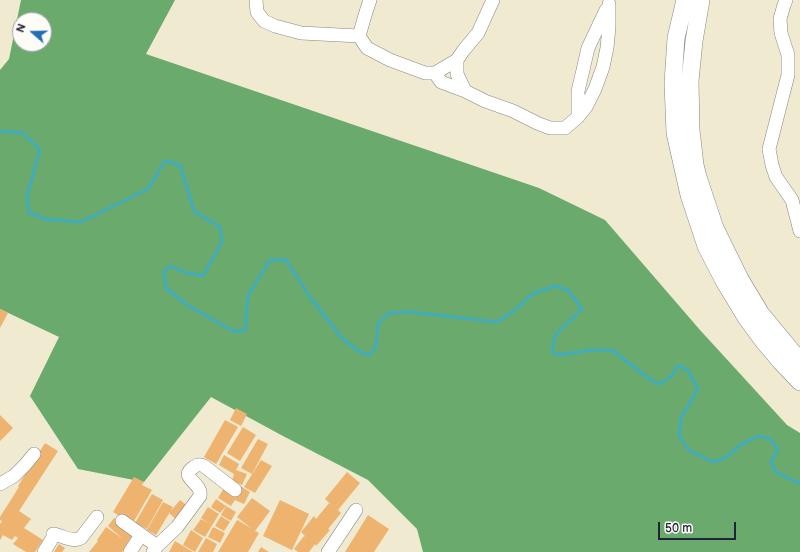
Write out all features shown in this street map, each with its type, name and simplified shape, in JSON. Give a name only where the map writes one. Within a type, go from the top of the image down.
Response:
[{"type":"main road","points":[[685,0],[676,38],[673,82],[675,133],[688,194],[706,246],[724,281],[747,319],[764,342],[800,382]]},
{"type":"main road","points":[[701,0],[692,54],[690,81],[691,130],[698,177],[715,228],[740,279],[761,314],[800,361]]},
{"type":"street","points":[[256,0],[257,12],[264,21],[275,26],[301,33],[359,36]]},
{"type":"street","points":[[370,0],[359,36],[367,48],[390,60],[425,73],[435,73],[457,60],[478,33],[494,0]]},
{"type":"street","points":[[786,0],[780,19],[781,32],[788,55],[788,75],[769,149],[776,177],[792,200],[800,231]]},
{"type":"street","points":[[435,73],[441,82],[465,91],[485,101],[513,111],[550,128],[565,128],[578,117],[586,106],[595,89],[603,67],[609,27],[610,2]]},
{"type":"street","points":[[578,117],[578,91],[588,48],[610,2]]},
{"type":"street","points":[[457,60],[456,74],[465,91]]},
{"type":"street","points":[[0,484],[14,476],[34,454]]},
{"type":"street","points":[[122,521],[141,534],[155,549],[177,527],[200,496],[200,488],[189,477],[188,473],[190,470],[201,464],[235,490]]},
{"type":"street","points":[[328,552],[356,510]]},
{"type":"street","points":[[44,552],[54,537],[53,534],[78,540],[97,517]]},
{"type":"street","points":[[130,552],[141,534]]},
{"type":"green space","points":[[21,0],[175,0],[146,54],[539,188],[605,220],[700,330],[787,425],[800,433],[800,552],[423,552],[417,529],[368,480],[211,397],[144,482],[78,469],[30,396],[59,337],[0,309],[0,70],[9,59],[12,44],[12,52],[52,52],[52,12],[19,12]]},
{"type":"building","points":[[0,309],[8,313],[0,328]]},
{"type":"building","points":[[236,408],[247,414],[241,426],[230,420]]},
{"type":"building","points":[[0,415],[13,428],[0,441]]},
{"type":"building","points":[[225,420],[238,427],[216,464],[204,457]]},
{"type":"building","points":[[243,427],[256,435],[240,461],[227,453]]},
{"type":"building","points":[[258,439],[268,444],[252,474],[241,468]]},
{"type":"building","points":[[45,443],[58,451],[19,511],[31,519],[24,528],[43,540],[35,552],[26,552],[13,544],[18,538],[15,536],[12,540],[3,535],[0,540],[0,524],[2,521],[0,520],[0,517]]},
{"type":"building","points":[[224,455],[239,464],[236,470],[247,474],[242,485],[232,481],[234,474],[219,465]]},
{"type":"building","points":[[261,460],[272,466],[255,493],[244,487]]},
{"type":"building","points":[[347,472],[360,483],[338,510],[341,513],[328,529],[330,530],[316,546],[315,544],[309,552],[298,552],[294,549],[304,536],[306,537],[301,532],[314,516],[316,519],[329,503],[333,506],[325,499]]},
{"type":"building","points":[[134,477],[144,482],[142,485],[152,490],[134,521],[125,515],[123,518],[113,512]]},
{"type":"building","points":[[240,486],[250,492],[244,504],[235,500],[231,506],[218,498],[224,488],[236,495]]},
{"type":"building","points":[[152,494],[163,500],[147,529],[135,523]]},
{"type":"building","points":[[252,498],[270,511],[255,531],[259,533],[248,552],[218,552],[237,520],[251,528],[237,517]]},
{"type":"building","points":[[216,499],[226,506],[220,513],[211,507]]},
{"type":"building","points":[[180,500],[189,507],[178,521],[169,513]]},
{"type":"building","points":[[280,500],[309,514],[292,550],[263,536]]},
{"type":"building","points":[[163,502],[173,507],[156,535],[147,530]]},
{"type":"building","points":[[226,506],[236,512],[231,521],[221,515]]},
{"type":"building","points":[[208,507],[219,514],[205,537],[193,530],[201,519],[210,524],[201,518]]},
{"type":"building","points":[[368,515],[389,529],[374,552],[345,552]]},
{"type":"building","points":[[221,516],[230,522],[224,531],[215,526]]},
{"type":"building","points":[[114,518],[134,533],[122,552],[89,552],[98,541],[97,540],[106,527],[123,539],[108,526]]},
{"type":"building","points":[[213,527],[225,533],[220,543],[208,537]]},
{"type":"building","points":[[191,530],[203,538],[195,552],[183,545]]},
{"type":"building","points":[[206,538],[217,544],[213,552],[198,552]]},
{"type":"building","points":[[175,541],[193,552],[169,552]]},
{"type":"building","points":[[59,544],[65,548],[62,552],[54,552]]},
{"type":"building","points":[[261,547],[269,552],[258,552]]},
{"type":"waterway","points":[[0,131],[23,133],[40,150],[27,196],[29,213],[45,219],[81,222],[148,189],[165,161],[180,165],[194,211],[220,227],[222,242],[203,276],[184,272],[171,266],[164,271],[166,288],[187,305],[233,331],[245,331],[248,296],[270,260],[286,260],[312,300],[342,338],[358,351],[369,355],[376,347],[378,324],[389,313],[411,312],[497,322],[514,311],[532,294],[555,286],[568,290],[582,309],[555,335],[552,352],[559,355],[592,350],[612,350],[651,380],[659,384],[671,377],[678,366],[687,369],[698,389],[681,418],[679,436],[689,450],[713,462],[725,458],[743,443],[759,436],[770,439],[778,449],[771,462],[776,472],[800,484]]}]
